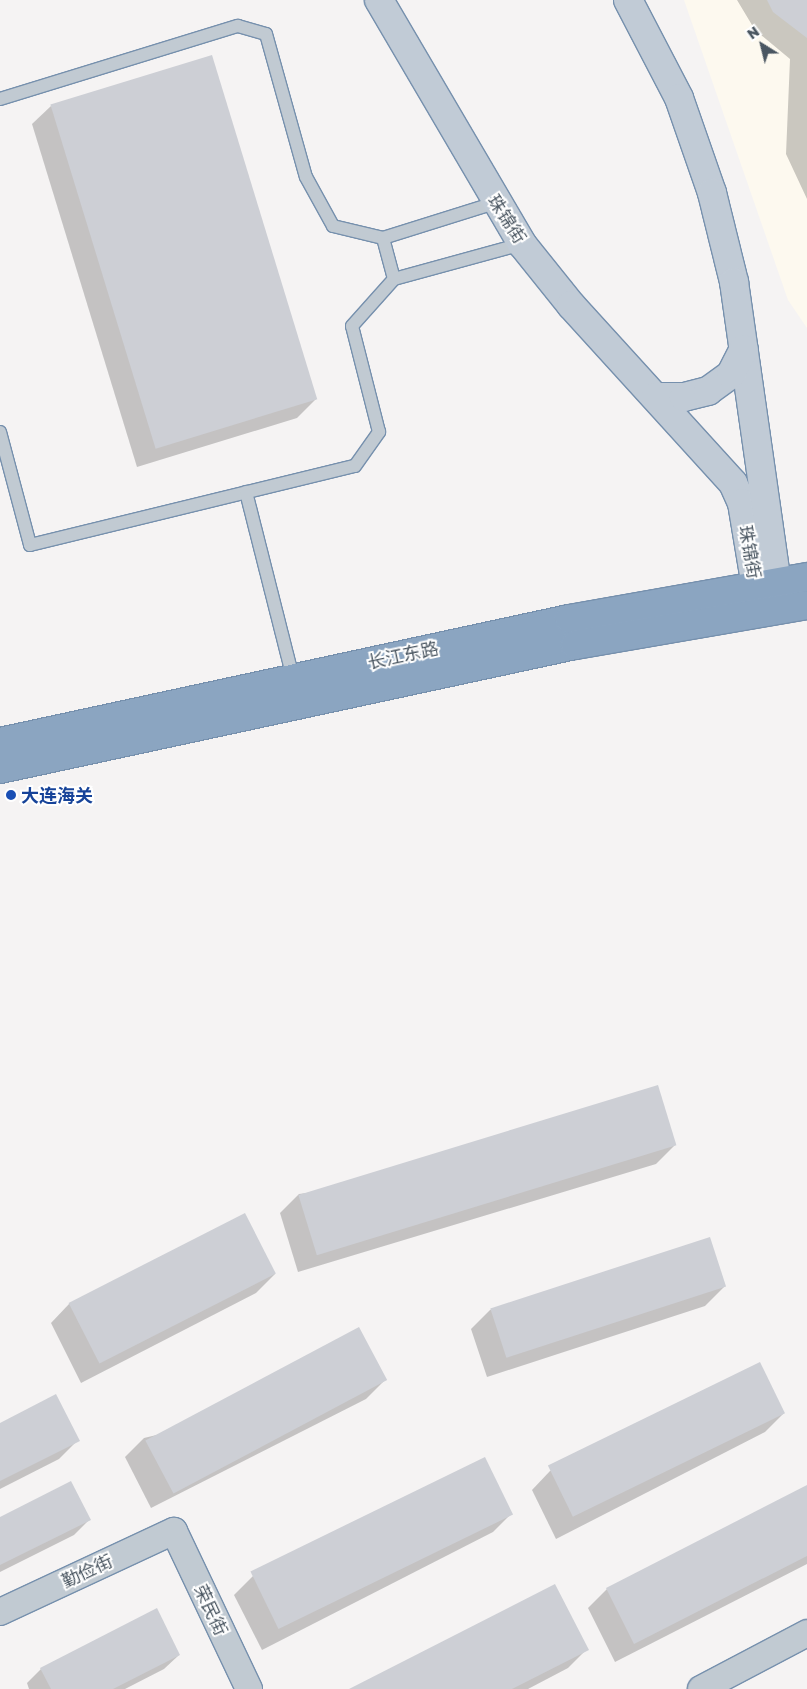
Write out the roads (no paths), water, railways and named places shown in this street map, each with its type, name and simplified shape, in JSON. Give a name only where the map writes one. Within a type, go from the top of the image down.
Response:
[{"type":"highway","name":"长江东路","points":[[0,742],[570,619],[807,577]]},
{"type":"highway","name":"长江东路","points":[[0,769],[576,646],[807,605]]},
{"type":"main road","name":"珠锦街","points":[[378,0],[495,203],[522,244],[571,305],[733,483],[742,503],[766,585],[781,610]]},
{"type":"main road","name":"珠锦街","points":[[628,0],[679,98],[712,193],[744,349],[766,585]]},
{"type":"main road","points":[[656,397],[684,397],[708,391],[731,374],[744,349]]},
{"type":"street","name":"勤俭街","points":[[0,1612],[174,1531]]},
{"type":"street","name":"荣民街","points":[[174,1531],[249,1689]]},
{"type":"street","points":[[701,1689],[807,1633]]},
{"type":"lane","points":[[0,99],[238,26],[266,34],[306,177],[332,226],[383,238],[495,203]]},
{"type":"lane","points":[[383,238],[394,279]]},
{"type":"lane","points":[[0,432],[30,545],[355,466],[379,432],[352,326],[394,279],[522,244]]},
{"type":"lane","points":[[246,492],[293,678]]},
{"type":"place","name":"大连海关","points":[[11,795]]}]
